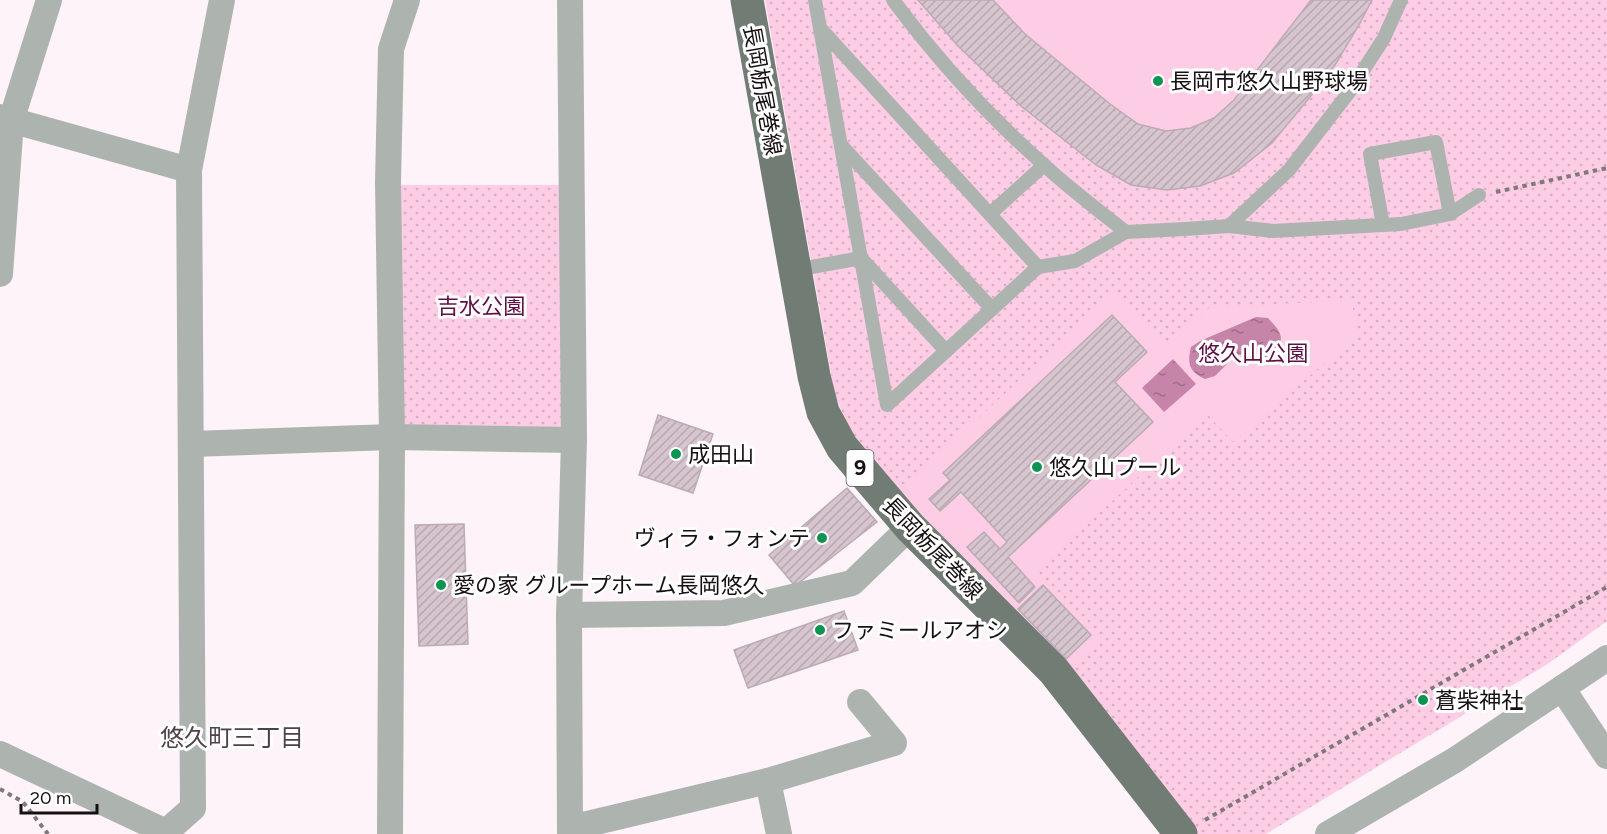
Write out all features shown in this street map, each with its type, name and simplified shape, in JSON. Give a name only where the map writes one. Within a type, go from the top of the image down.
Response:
[{"type":"main road","name":"長岡栃尾巻線","points":[[747,0],[814,376],[823,412],[842,447],[910,527],[1054,671],[1181,834]]},
{"type":"street","points":[[0,274],[6,119],[49,0]]},
{"type":"street","points":[[0,754],[167,833],[193,808],[189,170],[222,0]]},
{"type":"street","points":[[390,834],[392,437],[388,182],[391,49],[407,0]]},
{"type":"street","points":[[570,0],[574,440],[569,615],[570,831],[768,781],[894,743],[860,702]]},
{"type":"street","points":[[6,119],[189,170]]},
{"type":"street","points":[[192,444],[392,437],[574,440]]},
{"type":"street","points":[[569,615],[724,613],[852,583],[910,527]]},
{"type":"street","points":[[1328,834],[1455,760],[1607,658]]},
{"type":"street","points":[[1562,688],[1607,756]]},
{"type":"street","points":[[768,781],[779,834]]},
{"type":"lane","points":[[815,0],[887,405],[1038,267],[1075,261],[1126,232],[1229,226],[1273,231],[1401,224],[1450,214],[1479,195]]},
{"type":"lane","points":[[892,0],[945,63],[1000,122],[1044,165],[1126,232]]},
{"type":"lane","points":[[1229,226],[1290,170],[1350,91],[1379,47],[1401,0]]},
{"type":"lane","points":[[820,28],[1038,267]]},
{"type":"lane","points":[[1383,225],[1370,154],[1436,142],[1450,214]]},
{"type":"lane","points":[[841,145],[992,309]]},
{"type":"lane","points":[[990,214],[1044,165]]},
{"type":"lane","points":[[795,270],[861,258]]},
{"type":"lane","points":[[861,258],[946,351]]},
{"type":"path","points":[[1479,195],[1607,168]]},
{"type":"path","points":[[1181,834],[1607,587]]},
{"type":"path","points":[[0,789],[23,802],[48,834]]},
{"type":"green space","name":"悠久山公園","points":[[765,0],[1607,0],[1607,621],[1546,665],[1266,834],[1192,834],[856,443],[835,396]]},
{"type":"green space","name":"長岡市悠久山野球場","points":[[918,0],[1372,0],[1335,65],[1272,143],[1233,173],[1200,186],[1167,190],[1096,165],[1021,106],[958,47]]},
{"type":"green space","name":"吉水公園","points":[[400,185],[561,185],[562,427],[402,428]]},
{"type":"green space","name":"悠久山プール","points":[[1116,290],[1167,346],[1209,308],[1352,300],[1356,336],[1233,442],[1206,413],[1037,572],[1102,641],[1070,671],[899,492]]},
{"type":"water","points":[[1256,317],[1268,318],[1279,332],[1280,345],[1274,354],[1259,361],[1245,354],[1236,355],[1215,376],[1205,379],[1192,370],[1189,363],[1191,347]]},
{"type":"water","points":[[1173,359],[1196,384],[1164,412],[1142,388]]},
{"type":"building","points":[[918,0],[993,0],[1025,34],[1110,104],[1138,124],[1166,131],[1191,128],[1214,118],[1234,100],[1311,0],[1372,0],[1335,65],[1272,143],[1234,173],[1200,186],[1167,190],[1131,185],[1096,165],[1021,106],[958,46]]},
{"type":"building","points":[[1112,315],[1147,352],[1115,382],[1153,422],[1008,557],[1035,587],[1019,603],[967,547],[984,532],[1000,549],[1007,542],[961,492],[940,511],[929,499],[950,480],[943,473]]},
{"type":"building","name":"成田山","points":[[658,415],[713,434],[693,493],[639,475]]},
{"type":"building","name":"ヴィラ・フォンテ","points":[[847,488],[877,522],[795,586],[769,555]]},
{"type":"building","name":"愛の家 グループホーム長岡悠久","points":[[464,524],[468,644],[419,646],[415,525]]},
{"type":"building","points":[[1043,585],[1091,635],[1066,659],[1018,609]]},
{"type":"building","name":"ファミールアオシ","points":[[844,611],[858,650],[748,688],[734,650]]},
{"type":"place","name":"長岡市悠久山野球場","points":[[1158,81]]},
{"type":"place","name":"成田山","points":[[676,454]]},
{"type":"place","name":"悠久山プール","points":[[1037,467]]},
{"type":"place","name":"ヴィラ・フォンテ","points":[[822,538]]},
{"type":"place","name":"愛の家 グループホーム長岡悠久","points":[[441,585]]},
{"type":"place","name":"ファミールアオシ","points":[[820,630]]},
{"type":"place","name":"蒼柴神社","points":[[1423,700]]},
{"type":"district","name":"悠久町三丁目","points":[[232,738]]}]
